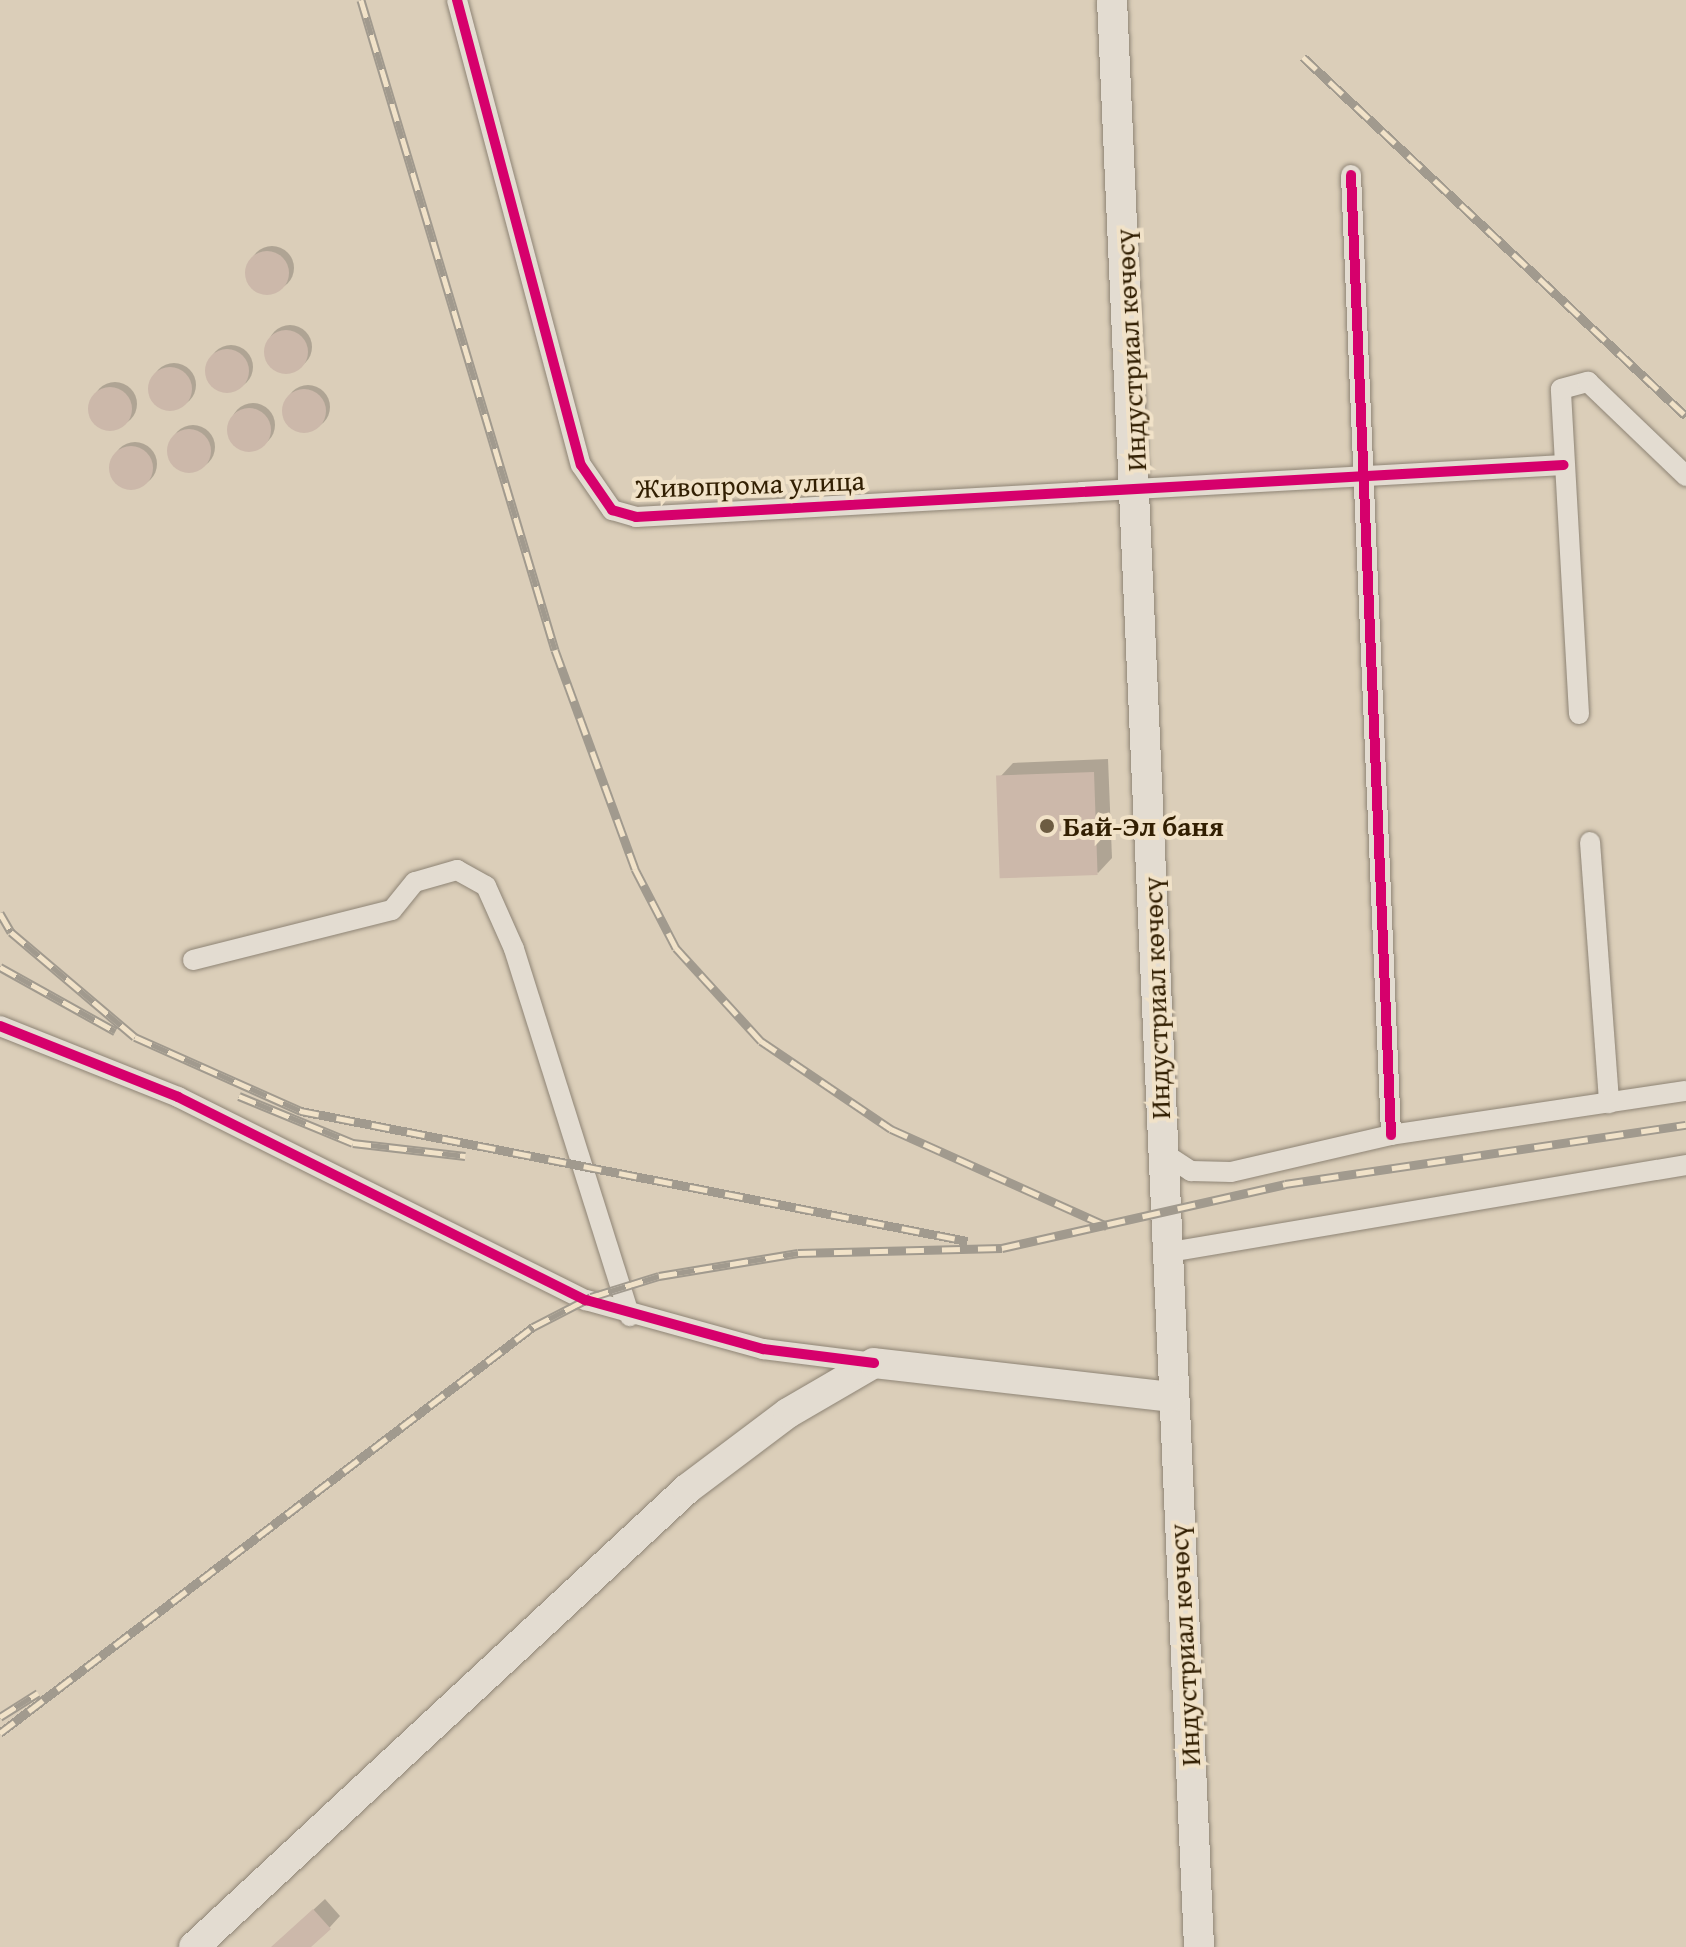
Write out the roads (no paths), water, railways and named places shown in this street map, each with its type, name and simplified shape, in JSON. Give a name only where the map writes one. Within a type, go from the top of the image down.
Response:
[{"type":"main road","name":"Индустриал көчөсү","points":[[1112,0],[1137,488],[1164,1253],[1199,1947]]},
{"type":"main road","points":[[194,1947],[687,1489],[788,1413],[874,1363],[1171,1397]]},
{"type":"street","name":"Живопрома улица","points":[[457,0],[581,465],[612,510],[636,517],[1564,465]]},
{"type":"street","points":[[1351,175],[1391,1135]]},
{"type":"street","points":[[1579,714],[1561,389],[1588,382],[1686,476]]},
{"type":"street","points":[[1590,842],[1609,1103]]},
{"type":"street","points":[[193,960],[392,910],[415,882],[457,870],[486,886],[514,949],[630,1316]]},
{"type":"street","points":[[0,1026],[178,1097],[455,1238],[630,1316],[763,1349],[874,1363]]},
{"type":"street","points":[[1160,1151],[1191,1171],[1231,1172],[1391,1135],[1686,1091]]},
{"type":"street","points":[[1164,1253],[1686,1165]]},
{"type":"railway","points":[[361,0],[555,650],[635,869],[676,948],[761,1041],[891,1129],[1107,1226]]},
{"type":"railway","points":[[1303,57],[1686,416]]},
{"type":"railway","points":[[0,913],[11,932],[135,1037],[301,1111],[967,1241]]},
{"type":"railway","points":[[0,967],[115,1031]]},
{"type":"railway","points":[[239,1096],[353,1143],[465,1156]]},
{"type":"railway","points":[[0,1733],[533,1327],[591,1297],[659,1276],[798,1253],[1002,1248],[1285,1184],[1686,1125]]},
{"type":"railway","points":[[0,1717],[38,1693]]},
{"type":"place","name":"Бай-Эл баня","points":[[1047,826]]}]
